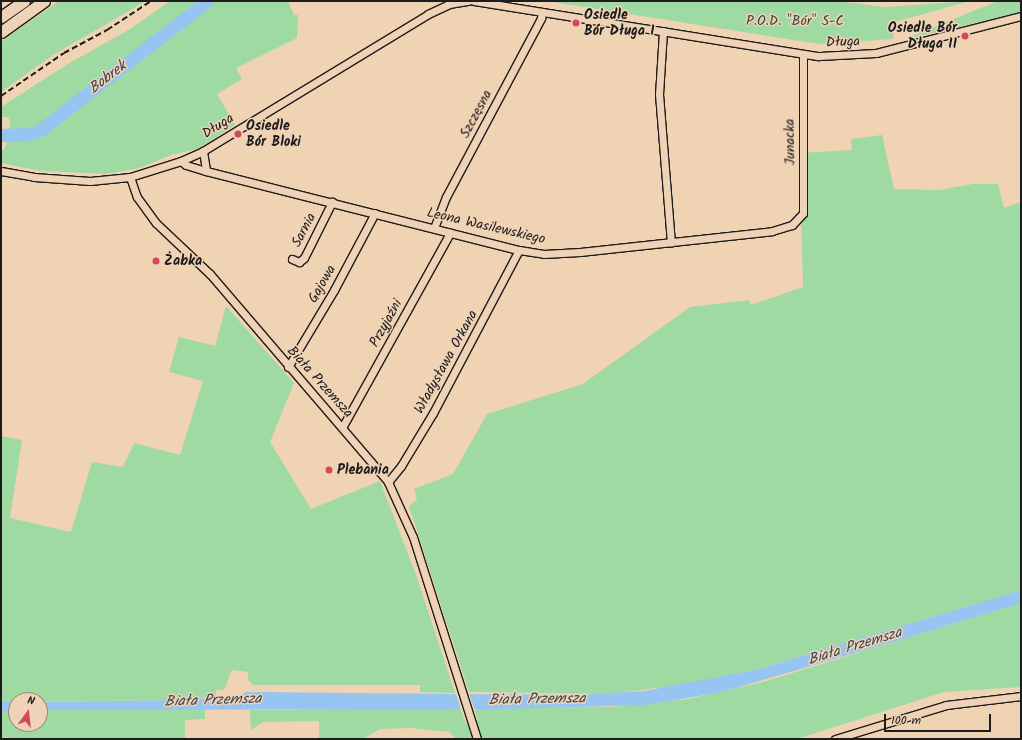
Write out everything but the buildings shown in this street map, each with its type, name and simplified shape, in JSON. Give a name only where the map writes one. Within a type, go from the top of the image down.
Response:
[{"type":"highway","points":[[1,17],[24,1]]},
{"type":"highway","points":[[1,32],[44,1]]},
{"type":"street","name":"Długa","points":[[1,171],[34,177],[71,180],[130,177],[181,161],[203,151],[428,14],[449,4],[469,1]]},
{"type":"street","name":"Długa","points":[[474,1],[803,54],[849,56],[876,53],[1021,16]]},
{"type":"street","name":"Szczęsna","points":[[434,228],[446,196],[541,18],[542,12]]},
{"type":"street","points":[[663,31],[659,94],[671,243]]},
{"type":"street","name":"Junacka","points":[[792,225],[803,213],[803,54]]},
{"type":"street","points":[[203,151],[206,171]]},
{"type":"street","name":"Leona Wasilewskiego","points":[[181,161],[186,165],[206,171],[519,250],[561,254],[772,231],[792,225]]},
{"type":"street","name":"Biała Przemsza","points":[[130,177],[137,197],[156,223],[210,274],[288,367],[343,426],[388,482],[413,537],[477,739]]},
{"type":"street","name":"Sarnia","points":[[292,259],[300,262],[304,258],[332,202]]},
{"type":"street","name":"Gajowa","points":[[288,367],[334,290],[375,213]]},
{"type":"street","name":"Przyjaźni","points":[[343,426],[450,233]]},
{"type":"street","name":"Władysława Orkana","points":[[388,482],[401,466],[433,413],[519,250]]},
{"type":"street","points":[[835,739],[946,705],[1021,696]]},
{"type":"green space","points":[[59,1],[146,1],[53,55],[1,92],[1,42]]},
{"type":"green space","points":[[170,1],[288,1],[294,15],[298,15],[297,38],[236,68],[242,79],[217,94],[235,125],[197,149],[171,155],[140,168],[106,174],[41,171],[1,163],[1,150],[4,150],[8,139],[10,125],[9,117],[1,117],[1,107],[68,64],[130,29]]},
{"type":"green space","name":"P.O.D. \"Bór\" S-C","points":[[546,1],[837,1],[886,7],[970,1],[895,22],[893,39],[820,44]]},
{"type":"green space","points":[[998,1],[1021,1],[1021,12],[912,38],[914,35]]},
{"type":"green space","points":[[882,135],[894,189],[939,190],[973,184],[998,184],[1004,208],[1021,202],[1021,590],[755,670],[681,685],[608,694],[469,692],[409,506],[417,499],[414,489],[453,474],[487,414],[583,384],[690,307],[749,300],[751,305],[803,287],[799,153],[852,150],[851,139]]},
{"type":"green space","points":[[226,306],[294,383],[270,442],[311,509],[380,481],[415,572],[455,693],[420,692],[420,685],[253,685],[248,680],[248,672],[232,670],[224,690],[216,690],[216,696],[184,700],[48,701],[48,692],[8,692],[8,702],[1,702],[1,436],[22,440],[10,518],[71,532],[92,462],[123,467],[134,443],[180,455],[203,381],[169,372],[179,337],[215,346]]},
{"type":"green space","points":[[1021,603],[1021,687],[944,692],[797,739],[456,739],[449,732],[411,728],[380,729],[363,739],[319,739],[319,721],[263,722],[251,730],[250,710],[460,708],[466,724],[478,720],[474,708],[612,707],[688,699],[763,682]]},
{"type":"green space","points":[[189,708],[205,710],[205,719],[185,720],[185,739],[1,739],[1,711],[8,711],[8,732],[48,732],[48,710]]},
{"type":"water","points":[[1021,590],[1021,603],[722,692],[646,705],[507,709],[48,710],[48,702],[184,700],[242,695],[246,692],[577,695],[644,691],[755,670]]},
{"type":"water","points":[[1,702],[8,702],[8,711],[1,711]]},
{"type":"pier","points":[[468,690],[475,710],[461,710],[455,691]]},
{"type":"waterway","name":"Bobrek","points":[[1,135],[28,134],[39,131],[207,1]]},
{"type":"railway","points":[[1,96],[64,53],[107,30],[151,1]]},
{"type":"railway","points":[[872,1],[904,1]]},
{"type":"place","name":"Osiedle Bór Długa I","points":[[576,23]]},
{"type":"place","name":"Osiedle Bór Długa II","points":[[965,36]]},
{"type":"place","name":"Osiedle Bór Bloki","points":[[238,134]]},
{"type":"place","name":"Żabka","points":[[156,261]]},
{"type":"place","name":"Plebania","points":[[329,470]]}]
